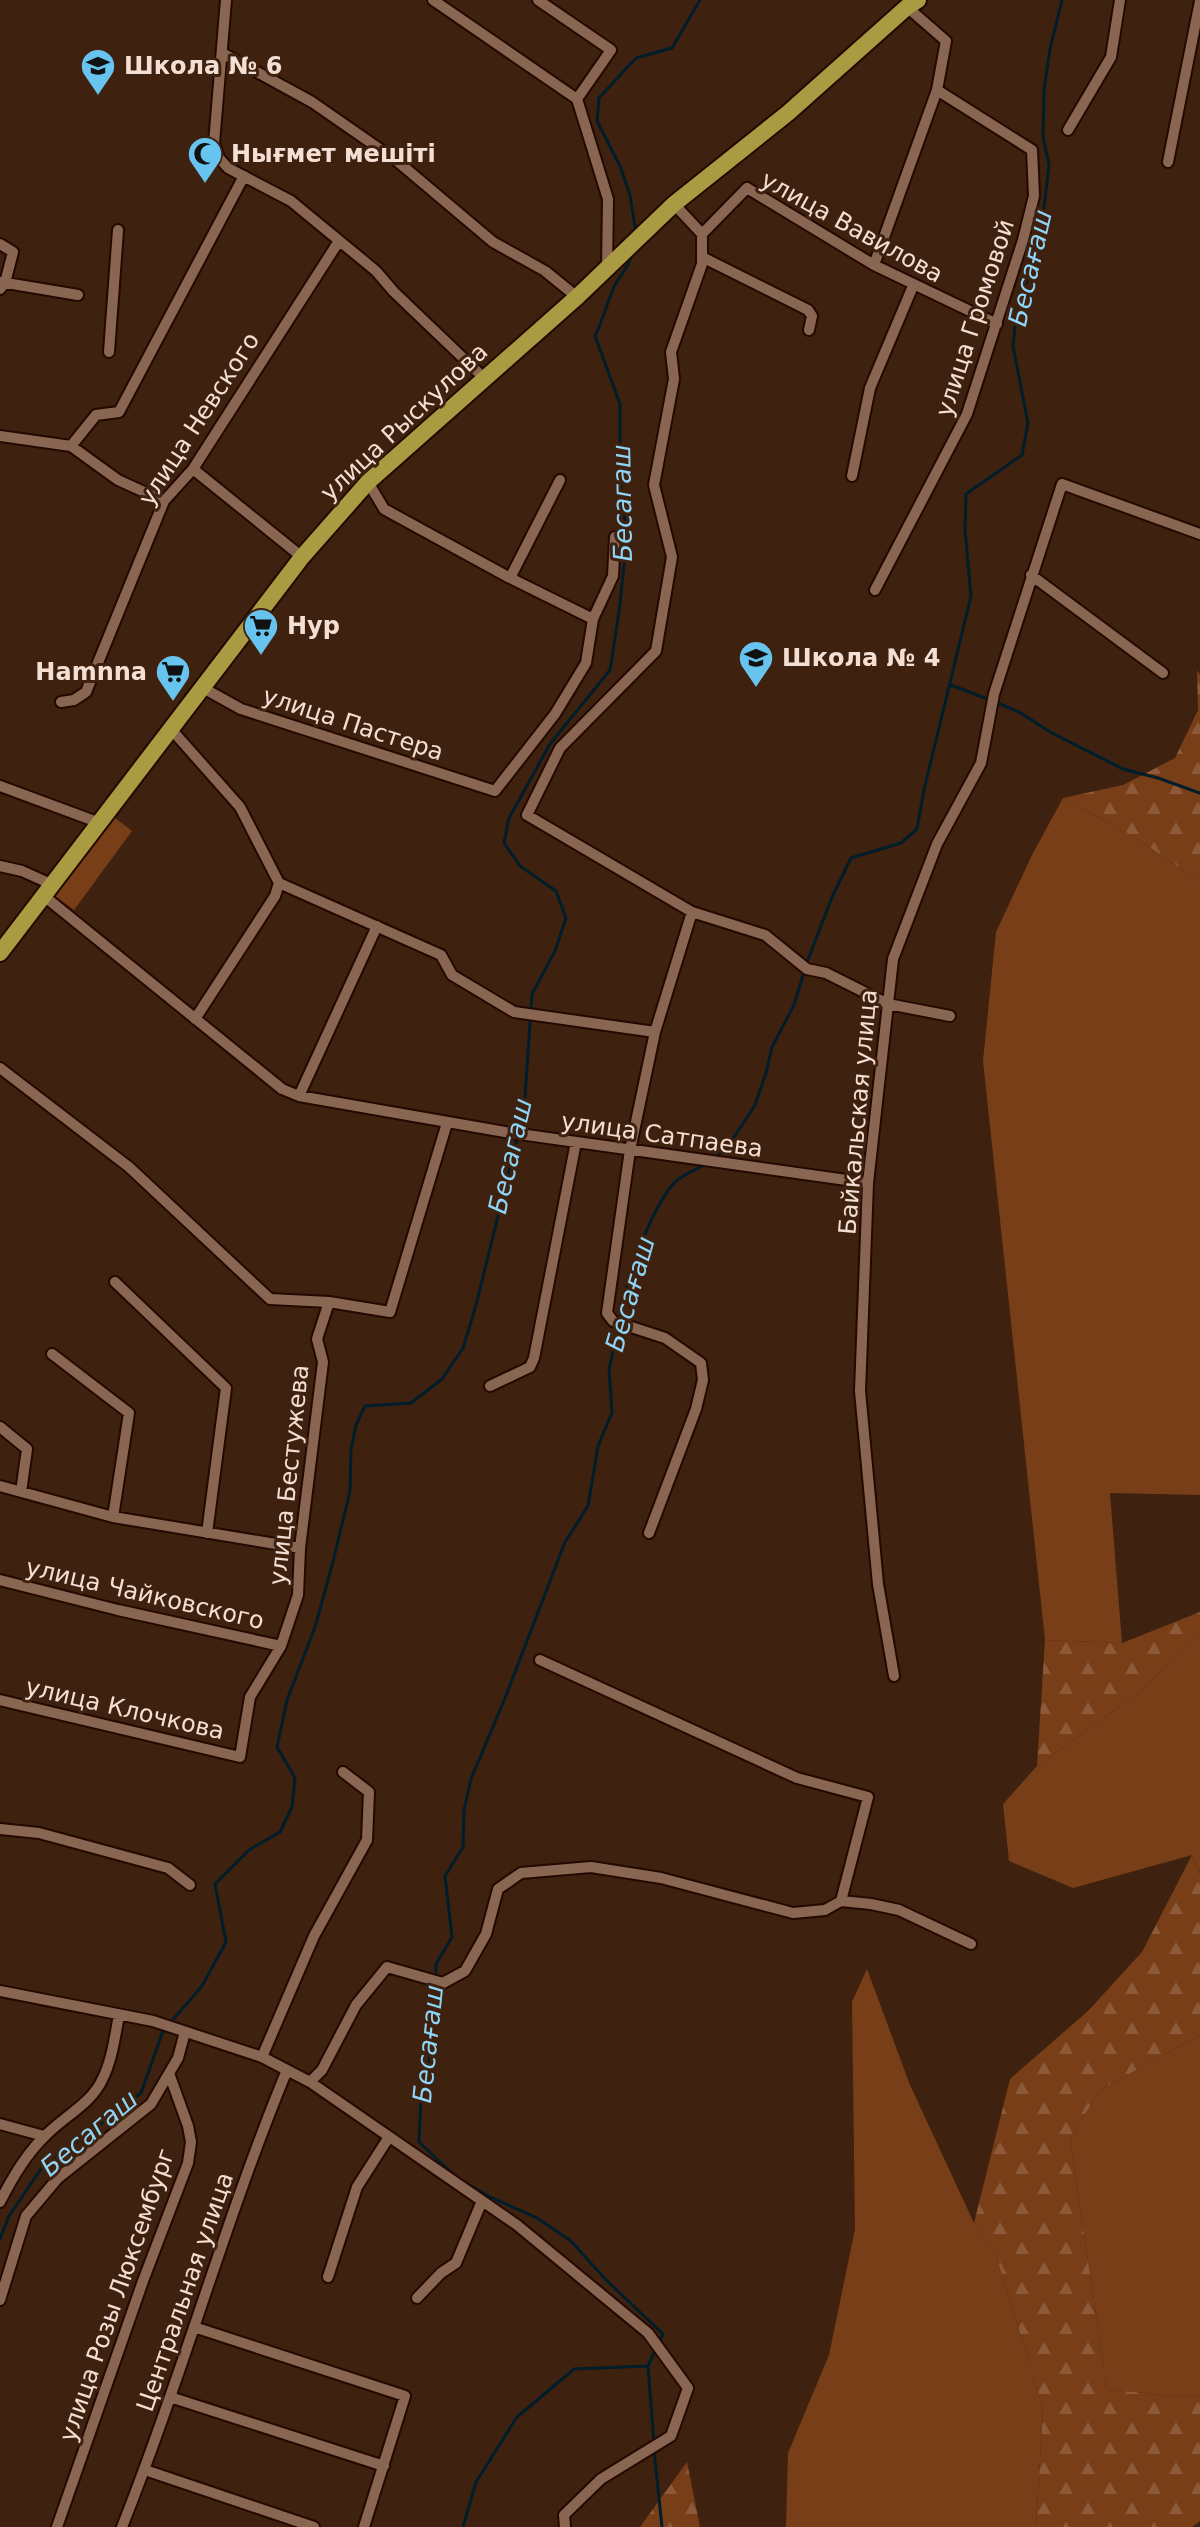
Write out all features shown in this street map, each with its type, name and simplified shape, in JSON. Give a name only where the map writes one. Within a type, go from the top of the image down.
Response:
[{"type":"main road","name":"улица Рыскулова","points":[[0,953],[302,557],[368,482],[577,297],[674,204],[788,113],[913,3]]},
{"type":"street","points":[[226,0],[214,143],[219,158],[228,168],[291,201],[376,271],[484,378]]},
{"type":"street","points":[[433,0],[577,99],[608,199],[607,268]]},
{"type":"street","points":[[538,0],[611,50],[577,99]]},
{"type":"street","points":[[1068,130],[1111,57],[1120,0]]},
{"type":"street","points":[[1168,162],[1200,1]]},
{"type":"street","points":[[874,265],[937,90],[946,41],[913,3]]},
{"type":"street","points":[[222,53],[312,102],[397,161],[493,242],[545,271],[577,297]]},
{"type":"street","name":"улица Громовой","points":[[875,590],[967,414],[1034,196],[1032,150],[937,90]]},
{"type":"street","points":[[71,446],[96,415],[119,412],[244,176]]},
{"type":"street","name":"улица Вавилова","points":[[702,234],[747,188],[874,265],[997,324]]},
{"type":"street","points":[[674,204],[702,234],[702,264],[671,352],[674,379],[654,485],[672,557],[656,651],[560,748],[527,815],[692,912],[765,935],[807,969],[826,973],[888,1004],[950,1016]]},
{"type":"street","points":[[109,352],[118,230]]},
{"type":"street","name":"улица Невского","points":[[61,702],[74,700],[86,692],[164,501],[193,469],[339,241]]},
{"type":"street","points":[[0,244],[13,252],[2,285],[78,295]]},
{"type":"street","points":[[702,257],[808,310],[812,316],[809,330]]},
{"type":"street","points":[[852,476],[870,388],[913,286]]},
{"type":"street","points":[[0,436],[71,446],[118,480],[164,501]]},
{"type":"street","points":[[193,469],[302,557]]},
{"type":"street","points":[[510,578],[560,480]]},
{"type":"street","points":[[368,482],[384,509],[593,619],[613,576],[615,537]]},
{"type":"street","name":"Байкальская улица","points":[[894,1676],[878,1584],[860,1391],[868,1183],[893,959],[931,859],[981,763],[994,694],[1062,484],[1200,534]]},
{"type":"street","points":[[1031,575],[1163,673]]},
{"type":"street","name":"улица Пастера","points":[[203,688],[241,709],[495,791],[555,714],[586,663],[593,619]]},
{"type":"street","points":[[171,729],[240,807],[279,883],[441,955],[452,975],[514,1012],[655,1032]]},
{"type":"street","points":[[0,786],[100,823]]},
{"type":"street","name":"улица Сатпаева","points":[[0,866],[22,871],[48,890],[195,1019],[282,1089],[299,1096],[505,1132],[868,1183]]},
{"type":"street","points":[[195,1019],[275,896],[279,883]]},
{"type":"street","points":[[649,1533],[696,1409],[703,1380],[701,1363],[665,1338],[613,1321],[607,1313],[630,1150],[655,1032],[692,912]]},
{"type":"street","points":[[299,1096],[377,926]]},
{"type":"street","points":[[0,1068],[129,1167],[270,1299],[329,1302],[390,1312],[447,1123]]},
{"type":"street","points":[[490,1386],[530,1367],[534,1358],[576,1142]]},
{"type":"street","points":[[115,1282],[226,1388],[207,1533]]},
{"type":"street","name":"улица Бестужева","points":[[240,1757],[250,1697],[281,1646],[298,1595],[300,1548],[323,1362],[317,1339],[329,1302]]},
{"type":"street","points":[[52,1354],[129,1413],[113,1517]]},
{"type":"street","points":[[0,1427],[27,1449],[21,1492]]},
{"type":"street","points":[[0,1486],[113,1517],[300,1548]]},
{"type":"street","name":"улица Чайковского","points":[[0,1580],[281,1646]]},
{"type":"street","points":[[540,1660],[797,1778],[868,1797],[841,1901]]},
{"type":"street","name":"улица Клочкова","points":[[0,1700],[240,1757]]},
{"type":"street","points":[[262,2057],[314,1936],[367,1840],[369,1792],[343,1772]]},
{"type":"street","points":[[0,1829],[39,1833],[168,1868],[190,1885]]},
{"type":"street","points":[[310,2082],[322,2070],[356,2005],[387,1967],[443,1983],[465,1971],[486,1934],[498,1889],[521,1873],[591,1867],[605,1869],[661,1878],[793,1913],[825,1910],[841,1901],[899,1910],[971,1944]]},
{"type":"street","points":[[0,1991],[153,2021],[262,2057],[310,2082],[517,2225],[648,2333],[688,2388],[671,2436],[601,2479],[564,2515],[565,2527]]},
{"type":"street","points":[[0,2202],[13,2176],[44,2136],[93,2094],[102,2081],[109,2064],[119,2015]]},
{"type":"street","points":[[0,2300],[26,2216],[58,2178],[151,2104],[170,2076],[180,2030]]},
{"type":"street","name":"Центральная улица","points":[[122,2527],[145,2470],[260,2135],[287,2070]]},
{"type":"street","name":"улица Розы Люксембург","points":[[57,2527],[188,2163],[191,2142],[188,2126],[170,2076]]},
{"type":"street","points":[[0,2124],[44,2136]]},
{"type":"street","points":[[328,2277],[357,2187],[389,2137]]},
{"type":"street","points":[[417,2298],[441,2273],[456,2263],[482,2201]]},
{"type":"street","points":[[194,2327],[405,2396],[364,2527]]},
{"type":"street","points":[[170,2397],[384,2466]]},
{"type":"street","points":[[145,2470],[314,2527]]},
{"type":"green space","points":[[1197,670],[1200,675],[1200,882],[1136,838],[1063,798],[1123,785],[1175,758],[1198,710]]},
{"type":"green space","points":[[1063,798],[1136,838],[1200,882],[1200,1495],[1110,1493],[1122,1643],[1045,1640],[983,1061],[996,932]]},
{"type":"green space","points":[[114,817],[132,831],[74,910],[55,896]]},
{"type":"green space","points":[[1200,1612],[1200,1635],[1137,1694],[1037,1766],[1045,1640],[1122,1643]]},
{"type":"green space","points":[[1200,1635],[1200,1873],[1192,1855],[1073,1888],[1009,1861],[1003,1804],[1037,1766],[1137,1694]]},
{"type":"green space","points":[[1192,1855],[1200,1874],[1200,2035],[1100,2090],[1070,2139],[1107,2389],[1179,2397],[1200,2395],[1200,2521],[1192,2527],[1036,2527],[1043,2408],[995,2252],[974,2223],[1010,2079],[1088,2011],[1142,1952]]},
{"type":"green space","points":[[867,1969],[910,2085],[974,2223],[995,2252],[1043,2408],[1036,2527],[786,2527],[788,2453],[829,2355],[855,2229],[852,2002]]},
{"type":"green space","points":[[1200,2035],[1200,2395],[1179,2397],[1107,2389],[1070,2139],[1100,2090]]},
{"type":"green space","points":[[687,2462],[700,2527],[640,2527]]},
{"type":"waterway","name":"Бесагаш","points":[[636,233],[630,195],[620,166],[597,121],[599,98],[636,58],[672,48],[700,0]]},
{"type":"waterway","name":"Бесағаш","points":[[806,965],[851,858],[901,843],[917,829],[971,596],[965,530],[966,494],[1022,455],[1028,423],[1013,346],[1016,318],[1041,234],[1049,165],[1043,137],[1044,90],[1062,0]]},
{"type":"waterway","name":"Бесагаш","points":[[170,2023],[202,1986],[226,1942],[215,1884],[249,1850],[280,1832],[292,1807],[295,1778],[277,1747],[287,1700],[315,1627],[333,1562],[350,1491],[351,1450],[356,1425],[365,1406],[411,1403],[442,1379],[463,1348],[476,1305],[524,1111],[532,994],[555,951],[566,918],[556,891],[520,866],[504,843],[509,818],[550,744],[610,670],[627,537],[620,478],[620,404],[595,336],[632,252]]},
{"type":"waterway","points":[[951,685],[985,698]]},
{"type":"waterway","points":[[1000,704],[1123,769],[1200,793]]},
{"type":"waterway","name":"Бесағаш","points":[[716,1158],[729,1145],[755,1105],[772,1047],[794,1005],[804,972]]},
{"type":"waterway","name":"Бесағаш","points":[[620,1318],[633,1267],[656,1211],[677,1180],[706,1164]]},
{"type":"waterway","name":"Бесағаш","points":[[619,1326],[609,1369],[612,1413],[598,1446],[588,1506],[565,1542],[471,1779],[464,1810],[463,1847],[445,1876],[452,1937],[436,1964],[433,2044],[421,2097],[419,2142],[456,2177],[488,2196],[537,2218],[571,2241],[606,2280],[663,2334],[659,2342]]},
{"type":"waterway","name":"Бесагаш","points":[[0,2239],[9,2216],[41,2169],[141,2093],[164,2028]]},
{"type":"waterway","name":"Бесағаш","points":[[654,2444],[648,2366],[656,2349]]},
{"type":"waterway","points":[[463,2527],[476,2482],[517,2417],[574,2369],[648,2366]]},
{"type":"waterway","name":"Бесағаш","points":[[654,2451],[662,2527]]},
{"type":"place","name":"Школа № 6","points":[[98,97]]},
{"type":"place","name":"Нығмет мешіті","points":[[205,185]]},
{"type":"place","name":"Hyp","points":[[261,657]]},
{"type":"place","name":"Школа № 4","points":[[756,689]]},
{"type":"place","name":"Hamnna","points":[[173,703]]}]
